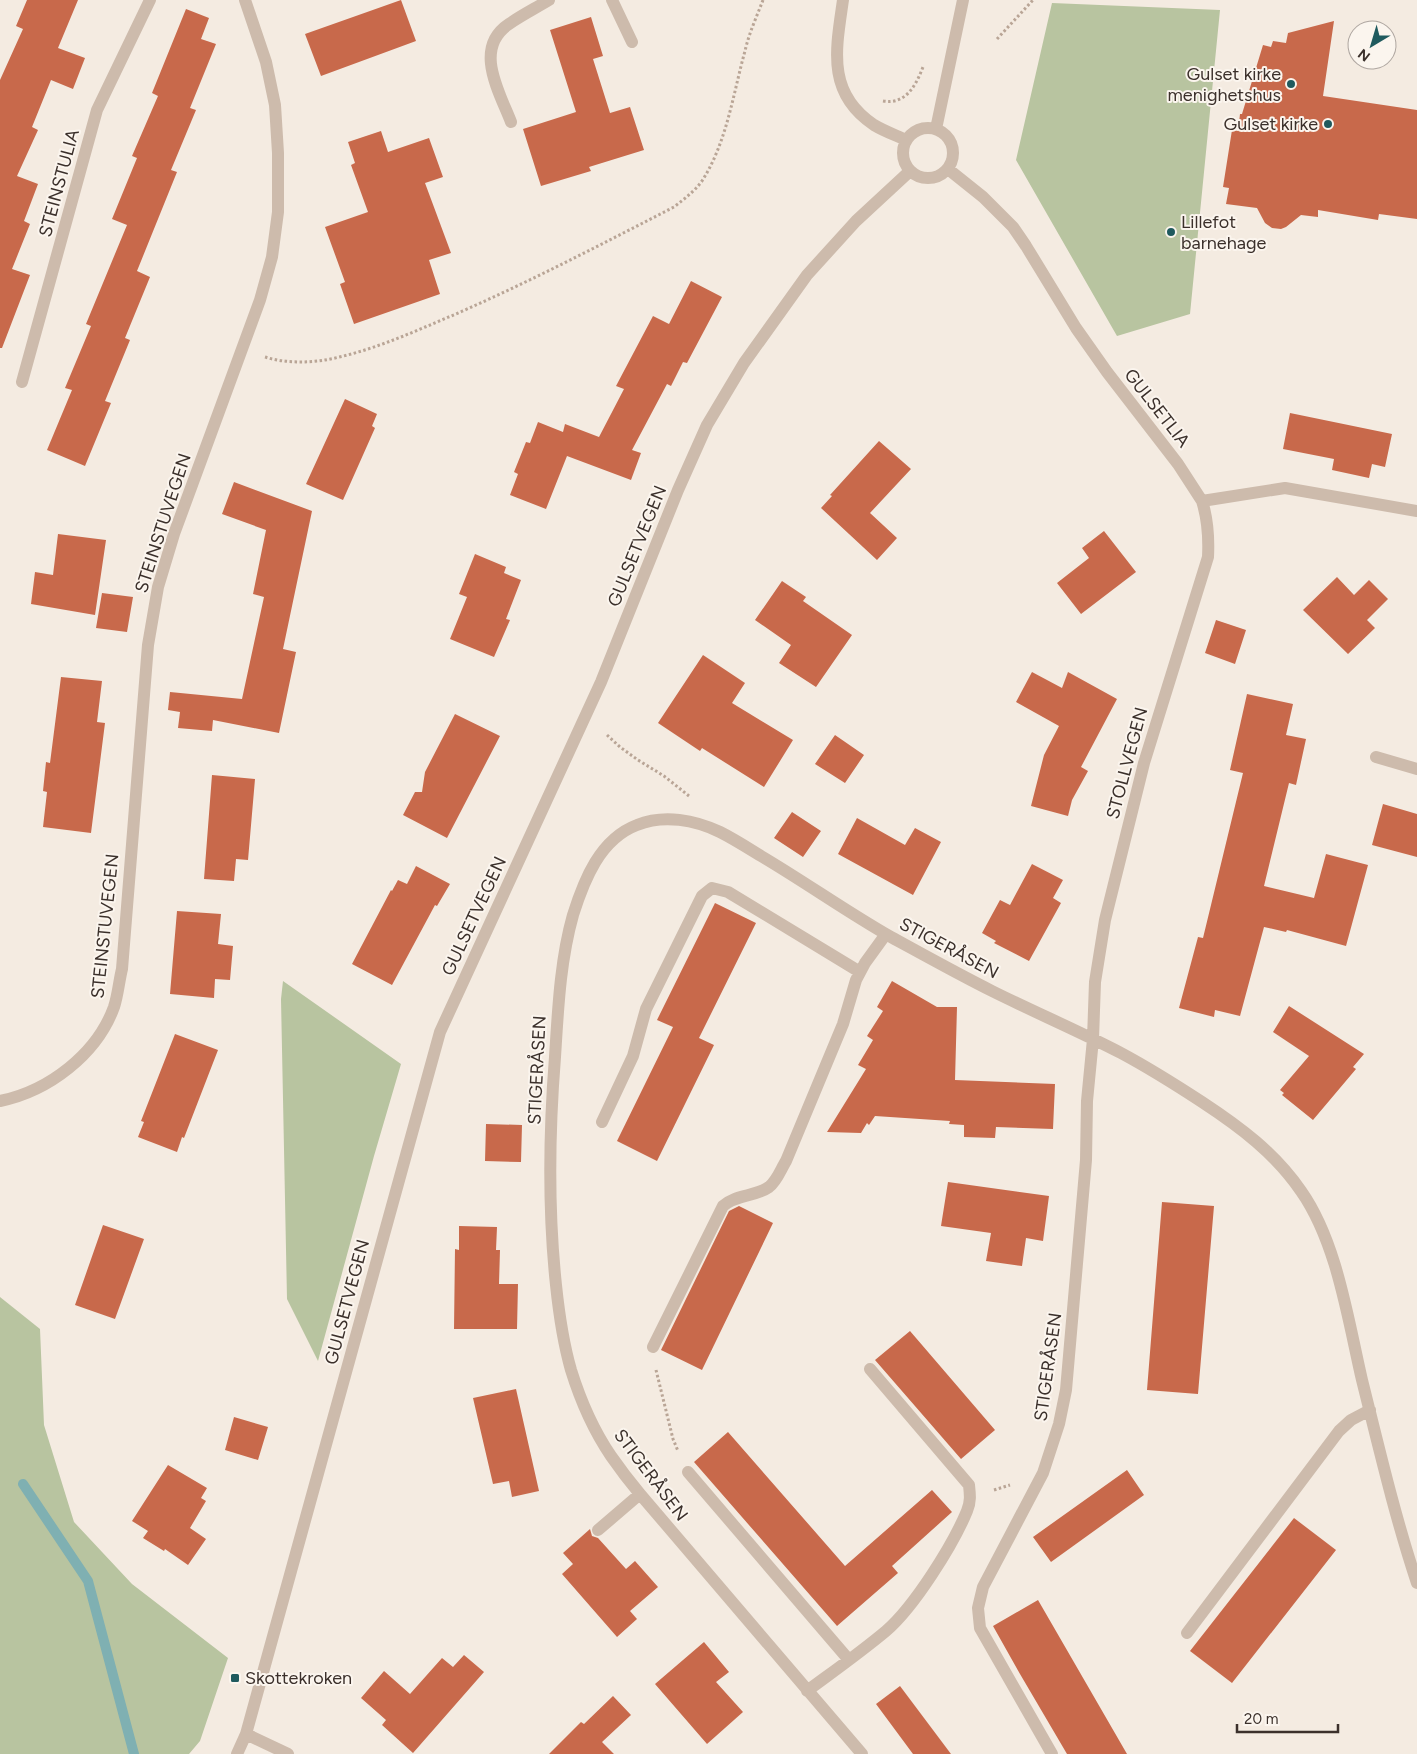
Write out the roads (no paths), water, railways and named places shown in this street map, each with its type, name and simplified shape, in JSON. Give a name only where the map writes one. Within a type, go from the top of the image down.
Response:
[{"type":"street","name":"STEINSTULIA","points":[[22,382],[97,110],[150,0]]},
{"type":"street","name":"STEINSTUVEGEN","points":[[0,1101],[36,1090],[64,1072],[102,1034],[114,1006],[122,969],[148,645],[158,587],[174,534],[260,300],[272,257],[278,212],[278,153],[275,105],[266,62],[245,0]]},
{"type":"street","points":[[511,122],[490,63],[490,50],[498,33],[508,24],[549,0]]},
{"type":"street","points":[[612,0],[632,42]]},
{"type":"street","points":[[844,0],[837,40],[836,59],[842,89],[850,103],[864,118],[876,126],[906,140]]},
{"type":"street","points":[[936,129],[963,0]]},
{"type":"street","points":[[927,127],[936,129],[947,136],[951,143],[953,156],[948,169],[933,178],[917,176],[905,164],[902,148],[911,133],[927,127]]},
{"type":"street","name":"GULSETLIA","points":[[948,169],[983,197],[1013,227],[1076,328],[1107,372],[1178,464],[1202,501]]},
{"type":"street","name":"GULSETVEGEN","points":[[237,1754],[246,1734],[440,1032],[601,682],[678,490],[707,425],[744,363],[807,275],[856,221],[910,171]]},
{"type":"street","points":[[1202,501],[1285,488],[1417,511]]},
{"type":"street","name":"STOLLVEGEN","points":[[1093,1039],[1095,982],[1105,920],[1144,763],[1208,557],[1210,536],[1207,516],[1202,501]]},
{"type":"street","points":[[1376,757],[1417,769]]},
{"type":"street","name":"STIGERÅSEN","points":[[862,1754],[640,1494],[608,1453],[586,1409],[571,1370],[561,1328],[553,1261],[550,1186],[553,1079],[564,957],[574,915],[586,880],[598,857],[613,839],[636,825],[662,819],[696,822],[720,832],[886,934],[989,990],[1093,1039],[1164,1078],[1261,1144],[1283,1167],[1304,1194],[1318,1222],[1343,1292],[1370,1410],[1405,1546],[1417,1583]]},
{"type":"street","points":[[602,1122],[633,1056],[646,1009],[702,896],[712,888],[728,892],[860,972]]},
{"type":"street","points":[[653,1347],[722,1206],[730,1200],[769,1188],[776,1179],[786,1160],[843,1024],[856,980],[865,962],[886,934]]},
{"type":"street","name":"STIGERÅSEN","points":[[1052,1754],[980,1628],[978,1608],[984,1587],[1043,1473],[1059,1424],[1066,1390],[1086,1160],[1087,1101],[1093,1039]]},
{"type":"street","points":[[807,1691],[887,1630],[921,1589],[949,1546],[968,1510],[969,1485],[870,1369]]},
{"type":"street","points":[[1187,1633],[1339,1431],[1351,1420],[1370,1410]]},
{"type":"street","points":[[688,1472],[849,1660]]},
{"type":"street","points":[[598,1530],[640,1494]]},
{"type":"street","points":[[246,1734],[288,1754]]},
{"type":"waterway","points":[[23,1484],[88,1581],[134,1754]]},
{"type":"place","name":"Gulset kirke menighetshus","points":[[1291,84]]},
{"type":"place","name":"Gulset kirke","points":[[1328,124]]},
{"type":"place","name":"Lillefot barnehage","points":[[1171,232]]},
{"type":"place","name":"Skottekroken","points":[[235,1678]]}]
